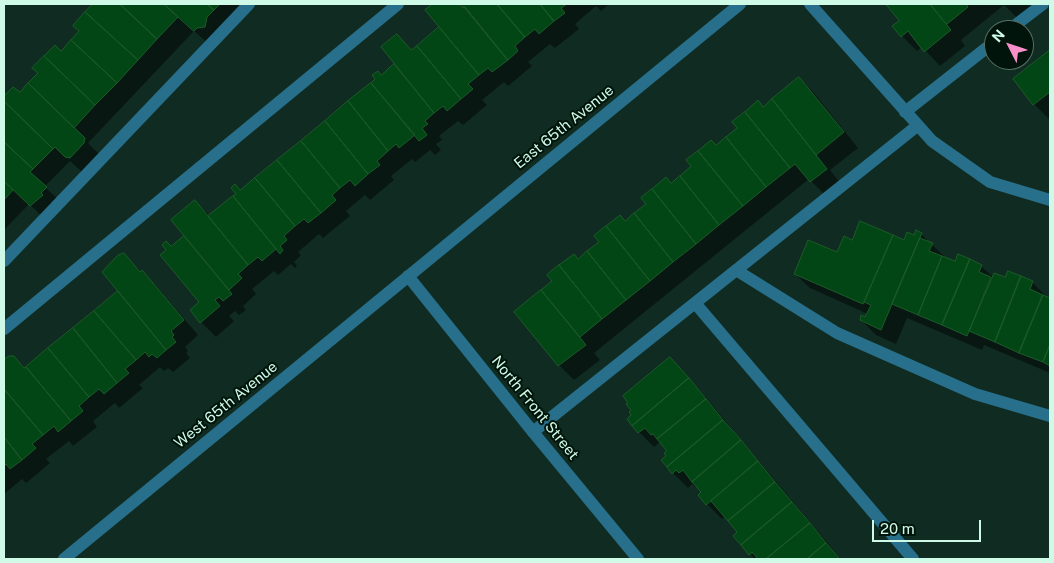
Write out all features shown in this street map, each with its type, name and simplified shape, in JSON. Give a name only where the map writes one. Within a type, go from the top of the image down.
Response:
[{"type":"street","points":[[4,261],[249,4]]},
{"type":"street","points":[[4,330],[398,4]]},
{"type":"street","name":"East 65th Avenue","points":[[408,276],[740,4]]},
{"type":"street","points":[[810,4],[932,142],[990,182],[1050,200]]},
{"type":"street","points":[[1022,20],[1043,4]]},
{"type":"street","points":[[906,112],[984,50]]},
{"type":"street","points":[[533,432],[917,126]]},
{"type":"street","points":[[736,270],[837,333],[975,394],[1050,416]]},
{"type":"street","name":"North Front Street","points":[[408,276],[638,559]]},
{"type":"street","name":"West 65th Avenue","points":[[64,559],[408,276]]},
{"type":"street","points":[[694,303],[913,559]]},
{"type":"building","points":[[93,4],[120,4],[157,39],[138,60],[85,12]]},
{"type":"building","points":[[120,4],[164,4],[178,17],[157,39]]},
{"type":"building","points":[[164,4],[207,4],[214,10],[207,17],[205,27],[197,28],[194,31]]},
{"type":"building","points":[[207,4],[220,4],[214,10]]},
{"type":"building","points":[[433,4],[459,4],[463,8],[465,7],[508,60],[492,72],[488,68],[479,75],[425,10]]},
{"type":"building","points":[[462,4],[497,4],[525,37],[515,46],[518,51],[508,60]]},
{"type":"building","points":[[497,4],[540,4],[554,21],[539,34],[535,29],[525,37]]},
{"type":"building","points":[[540,4],[567,4],[561,8],[565,13],[554,21]]},
{"type":"building","points":[[886,4],[930,4],[951,30],[924,52],[908,31],[901,37],[892,26],[899,21]]},
{"type":"building","points":[[930,4],[966,4],[968,7],[947,24]]},
{"type":"building","points":[[85,12],[138,60],[117,83],[71,40],[79,31],[73,26]]},
{"type":"building","points":[[439,27],[479,75],[468,84],[473,89],[461,99],[417,46]]},
{"type":"building","points":[[397,34],[411,50],[417,46],[461,99],[447,111],[443,106],[434,113],[381,47]]},
{"type":"building","points":[[71,40],[117,83],[95,105],[44,56],[55,45],[61,51]]},
{"type":"building","points":[[1050,50],[1050,92],[1033,105],[1013,79],[1024,70],[1034,70],[1034,63]]},
{"type":"building","points":[[44,56],[95,105],[74,128],[28,83],[38,73],[32,68]]},
{"type":"building","points":[[394,64],[434,113],[425,121],[428,124],[422,128],[427,135],[419,141],[371,83],[375,79],[372,75],[378,71],[381,75]]},
{"type":"building","points":[[799,77],[844,132],[816,155],[772,99]]},
{"type":"building","points":[[28,83],[85,138],[84,143],[70,158],[65,157],[55,147],[53,149],[4,101],[4,96],[13,87],[20,92]]},
{"type":"building","points":[[371,83],[415,135],[399,148],[396,144],[388,151],[348,101]]},
{"type":"building","points":[[772,99],[827,169],[810,182],[795,164],[790,168],[745,112],[758,100],[763,107]]},
{"type":"building","points":[[4,101],[53,149],[33,169],[4,142]]},
{"type":"building","points":[[348,101],[388,151],[377,161],[380,165],[368,174],[325,121]]},
{"type":"building","points":[[745,112],[790,168],[766,187],[726,137],[737,128],[732,122]]},
{"type":"building","points":[[325,121],[368,174],[355,186],[350,180],[340,188],[301,141]]},
{"type":"building","points":[[726,137],[766,187],[743,206],[698,151],[711,140],[716,145]]},
{"type":"building","points":[[301,141],[340,188],[332,195],[336,200],[321,213],[277,160]]},
{"type":"building","points":[[4,142],[33,169],[30,172],[47,187],[41,193],[43,195],[30,206],[4,181]]},
{"type":"building","points":[[698,151],[743,206],[719,225],[680,176],[691,166],[686,160]]},
{"type":"building","points":[[277,160],[321,213],[308,223],[304,219],[295,226],[255,178]]},
{"type":"building","points":[[680,176],[719,225],[696,244],[652,189],[666,177],[671,183]]},
{"type":"building","points":[[255,178],[295,226],[284,236],[287,240],[280,246],[283,250],[280,254],[233,196],[236,194],[231,188],[235,184],[240,190]]},
{"type":"building","points":[[4,181],[13,190],[4,200]]},
{"type":"building","points":[[652,189],[696,244],[673,262],[634,213],[646,204],[641,198]]},
{"type":"building","points":[[233,196],[276,249],[262,261],[258,257],[248,265],[208,216]]},
{"type":"building","points":[[195,200],[248,265],[238,274],[242,278],[229,290],[171,220]]},
{"type":"building","points":[[634,213],[673,262],[650,281],[606,226],[620,215],[625,221]]},
{"type":"building","points":[[860,221],[893,235],[863,304],[794,274],[808,240],[837,252],[844,236],[852,240]]},
{"type":"building","points":[[606,226],[650,281],[626,300],[587,251],[599,242],[594,236]]},
{"type":"building","points":[[916,230],[922,233],[881,330],[860,320],[861,315],[865,317],[871,305],[864,302],[893,235],[904,240],[907,232],[914,235]]},
{"type":"building","points":[[184,236],[232,294],[223,301],[219,297],[215,300],[220,306],[200,323],[190,310],[199,302],[160,255],[166,250],[162,245],[166,241],[171,246]]},
{"type":"building","points":[[920,238],[933,243],[929,251],[942,256],[918,315],[892,304]]},
{"type":"building","points":[[587,251],[626,300],[602,319],[559,265],[574,254],[578,259]]},
{"type":"building","points":[[124,253],[140,272],[142,270],[184,320],[171,331],[174,335],[172,337],[176,342],[166,350],[102,272],[117,256]]},
{"type":"building","points":[[958,254],[970,259],[942,325],[918,315],[942,256],[955,261]]},
{"type":"building","points":[[970,259],[982,265],[979,272],[991,277],[967,336],[942,325]]},
{"type":"building","points":[[559,265],[602,319],[580,337],[541,290],[552,281],[547,275]]},
{"type":"building","points":[[1008,271],[1021,276],[995,342],[969,331],[994,273],[1005,277]]},
{"type":"building","points":[[1021,276],[1033,281],[1030,289],[1043,295],[1019,353],[995,342]]},
{"type":"building","points":[[541,290],[586,345],[558,366],[514,312]]},
{"type":"building","points":[[118,291],[166,350],[157,358],[152,354],[149,357],[145,352],[136,360],[94,311]]},
{"type":"building","points":[[1043,295],[1050,298],[1050,345],[1043,362],[1019,353]]},
{"type":"building","points":[[94,311],[136,360],[125,369],[129,373],[117,383],[73,328]]},
{"type":"building","points":[[73,328],[117,383],[104,394],[99,389],[89,397],[48,348]]},
{"type":"building","points":[[1050,345],[1050,366],[1043,362]]},
{"type":"building","points":[[48,348],[89,397],[79,406],[83,411],[71,421],[26,367]]},
{"type":"building","points":[[9,356],[14,356],[24,368],[26,367],[71,421],[58,432],[54,426],[43,435],[4,389],[4,360]]},
{"type":"building","points":[[670,357],[689,378],[632,426],[627,419],[631,415],[629,412],[631,410],[623,396]]},
{"type":"building","points":[[689,378],[706,399],[657,439],[645,428],[638,433],[632,426]]},
{"type":"building","points":[[4,389],[43,435],[32,444],[36,448],[22,460],[4,437]]},
{"type":"building","points":[[706,399],[723,420],[667,467],[661,460],[666,456],[664,453],[667,451],[657,439]]},
{"type":"building","points":[[723,420],[741,440],[692,482],[683,470],[679,473],[676,470],[672,474],[667,467]]},
{"type":"building","points":[[4,437],[22,460],[10,469],[6,464],[4,466]]},
{"type":"building","points":[[741,440],[758,461],[706,505],[698,495],[701,492],[692,482]]},
{"type":"building","points":[[758,461],[775,482],[728,521],[711,501]]},
{"type":"building","points":[[775,482],[792,502],[741,545],[733,536],[737,532],[728,521]]},
{"type":"building","points":[[792,502],[810,523],[766,559],[758,559],[752,552],[749,555],[741,545]]},
{"type":"building","points":[[810,523],[826,543],[807,559],[766,559]]},
{"type":"building","points":[[826,543],[840,559],[807,559]]}]
